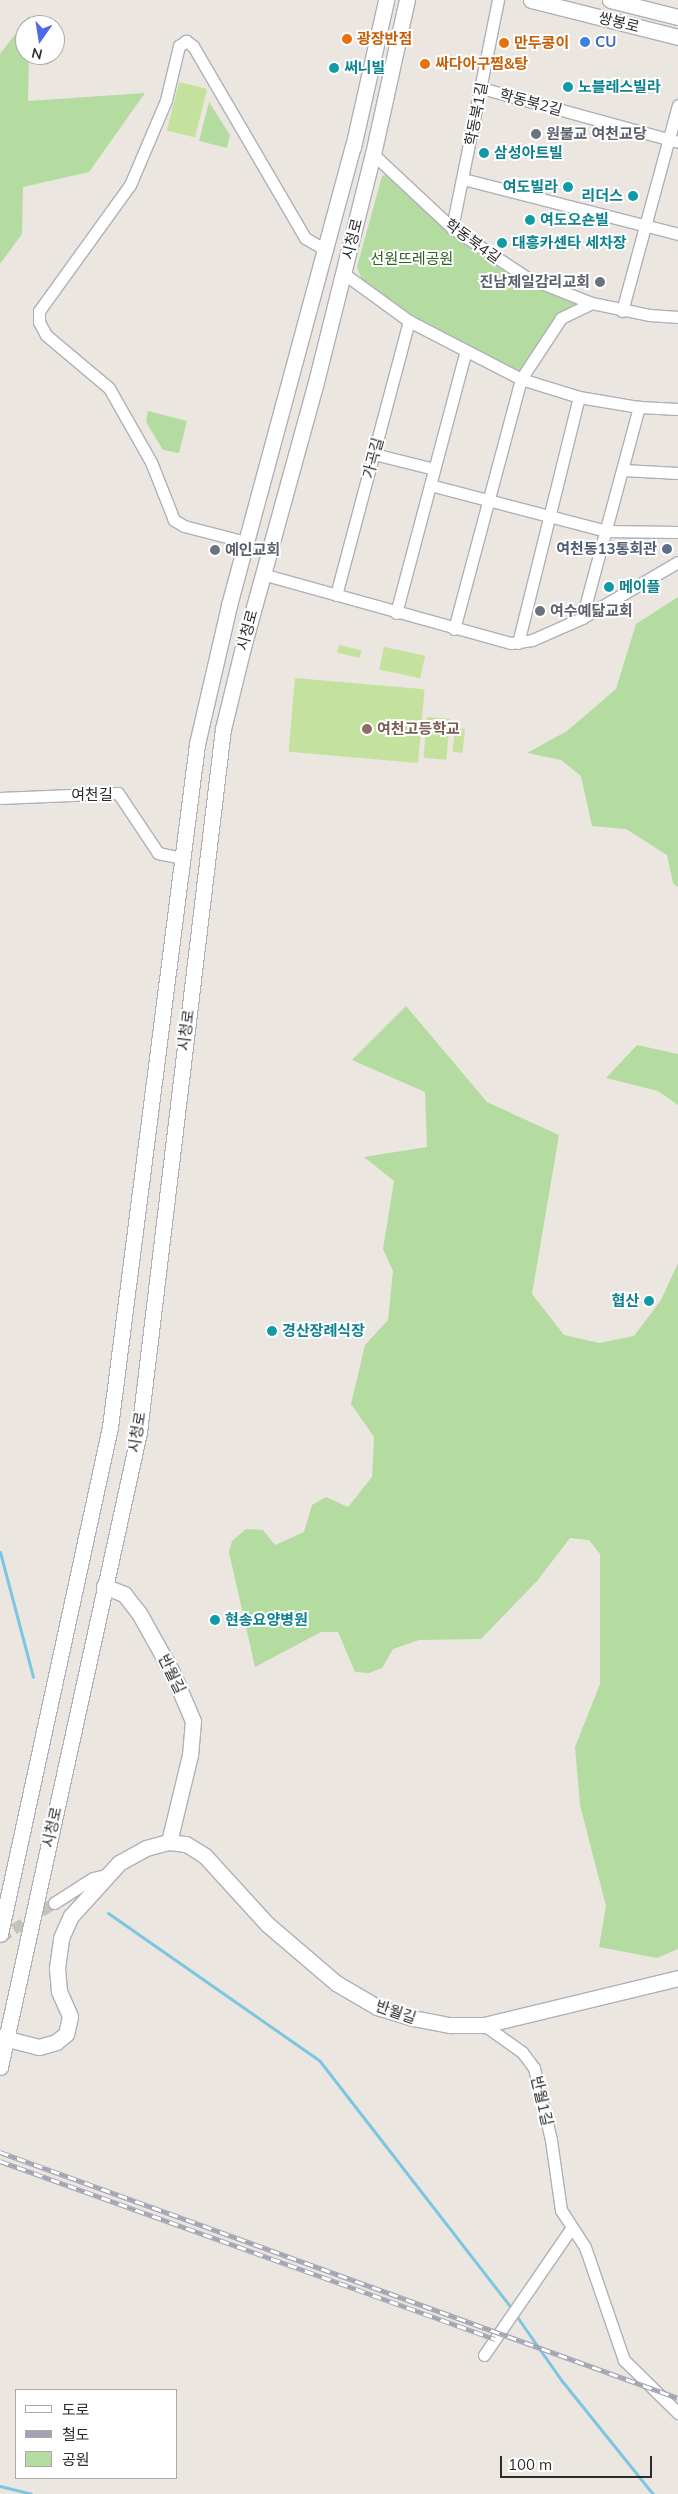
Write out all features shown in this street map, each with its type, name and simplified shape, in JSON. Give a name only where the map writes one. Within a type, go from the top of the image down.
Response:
[{"type":"street","name":"시청로","points":[[0,1934],[6,1882],[110,1427],[197,744],[246,542],[326,250],[386,0]]},
{"type":"street","name":"시청로","points":[[0,2067],[3,2038],[138,1432],[205,861],[223,728],[262,574],[315,386],[373,154],[406,0]]},
{"type":"street","name":"학동북1길","points":[[452,228],[498,0]]},
{"type":"street","name":"쌍봉로","points":[[531,0],[678,37]]},
{"type":"street","name":"쌍봉로","points":[[610,0],[678,17]]},
{"type":"street","points":[[246,542],[184,526],[174,520],[151,462],[109,388],[46,334],[37,316],[46,297],[130,184],[166,100],[179,46],[186,42],[203,63],[305,238],[326,250]]},
{"type":"street","name":"학동북2길","points":[[481,88],[674,141]]},
{"type":"street","points":[[622,311],[646,226],[674,141],[678,105]]},
{"type":"street","name":"학동북4길","points":[[373,154],[452,228],[526,277],[592,303],[622,311],[678,316]]},
{"type":"street","points":[[463,179],[678,234]]},
{"type":"street","points":[[343,273],[409,321],[465,352],[521,379],[579,397],[639,407],[678,410]]},
{"type":"street","points":[[454,629],[521,379],[561,318],[592,303]]},
{"type":"street","name":"가곡길","points":[[336,595],[409,321]]},
{"type":"street","points":[[396,613],[465,352]]},
{"type":"street","points":[[291,381],[315,386]]},
{"type":"street","points":[[518,643],[579,397]]},
{"type":"street","points":[[582,618],[639,407]]},
{"type":"street","points":[[374,454],[434,469]]},
{"type":"street","points":[[623,470],[678,473]]},
{"type":"street","points":[[430,486],[548,518],[606,531],[678,532]]},
{"type":"street","points":[[262,574],[505,643],[518,643],[549,633],[582,618],[678,562]]},
{"type":"street","name":"여천길","points":[[0,798],[118,793],[158,853],[182,858]]},
{"type":"street","points":[[182,858],[205,861]]},
{"type":"street","name":"반월길","points":[[104,1586],[130,1599],[172,1672],[194,1721],[194,1732],[169,1842]]},
{"type":"street","points":[[177,1813],[179,1831],[193,1847]]},
{"type":"street","name":"반월길","points":[[3,2038],[46,2046],[56,2042],[68,2029],[70,2016],[57,1980],[61,1938],[76,1908],[106,1875],[132,1854],[169,1842],[193,1847],[213,1863],[288,1943],[350,1992],[378,2007],[413,2018],[450,2025],[484,2025],[678,1978]]},
{"type":"street","points":[[54,1903],[93,1878],[106,1875]]},
{"type":"street","name":"반월1길","points":[[484,2025],[522,2052],[532,2065],[551,2140],[561,2210],[585,2247],[624,2360],[678,2413]]},
{"type":"street","points":[[484,2355],[572,2227]]},
{"type":"green space","points":[[15,34],[15,65],[29,65],[28,101],[145,93],[89,172],[23,187],[22,234],[0,264],[0,54]]},
{"type":"green space","points":[[179,82],[207,89],[195,138],[167,131]]},
{"type":"green space","points":[[209,102],[230,135],[227,148],[199,141]]},
{"type":"green space","name":"선원뜨레공원","points":[[386,175],[514,276],[581,303],[558,314],[520,372],[424,323],[362,280],[357,267],[382,176]]},
{"type":"green space","points":[[148,411],[187,421],[179,453],[163,450],[146,422]]},
{"type":"green space","points":[[678,597],[678,887],[673,883],[667,855],[626,829],[592,826],[581,776],[561,760],[527,753],[567,731],[616,689],[636,624]]},
{"type":"green space","points":[[339,645],[361,650],[360,658],[337,653]]},
{"type":"green space","points":[[384,647],[425,656],[420,678],[379,669]]},
{"type":"green space","points":[[295,678],[425,689],[418,763],[289,752]]},
{"type":"green space","points":[[427,717],[450,719],[446,760],[423,758]]},
{"type":"green space","points":[[455,728],[465,729],[462,753],[452,752]]},
{"type":"green space","points":[[406,1006],[487,1102],[559,1135],[532,1294],[564,1335],[599,1343],[634,1336],[661,1300],[678,1263],[678,1949],[657,1958],[599,1947],[606,1906],[580,1805],[575,1747],[600,1684],[600,1554],[589,1540],[570,1538],[537,1581],[481,1639],[419,1640],[393,1649],[382,1668],[369,1673],[355,1672],[338,1632],[321,1632],[255,1667],[229,1552],[232,1541],[246,1529],[263,1530],[275,1545],[304,1532],[312,1505],[326,1497],[348,1507],[372,1477],[374,1437],[351,1404],[365,1345],[388,1320],[393,1271],[383,1249],[394,1181],[364,1157],[427,1147],[425,1092],[352,1060]]},
{"type":"green space","points":[[637,1045],[678,1054],[678,1105],[658,1091],[606,1078]]},
{"type":"waterway","points":[[0,1552],[33,1677]]},
{"type":"waterway","points":[[108,1913],[319,2060],[512,2309]]},
{"type":"waterway","points":[[515,2314],[562,2381],[653,2494]]},
{"type":"waterway","points":[[0,2486],[31,2494]]},
{"type":"tunnel","points":[[0,1938],[54,1903]]},
{"type":"railway","points":[[0,2152],[678,2398]]},
{"type":"railway","points":[[0,2161],[495,2339]]},
{"type":"place","name":"광장반점","points":[[347,39]]},
{"type":"place","name":"CU","points":[[585,42]]},
{"type":"place","name":"만두콩이","points":[[504,43]]},
{"type":"place","name":"싸다아구찜&탕","points":[[425,64]]},
{"type":"place","name":"써니빌","points":[[334,68]]},
{"type":"place","name":"노블레스빌라","points":[[568,87]]},
{"type":"place","name":"원불교 여천교당","points":[[536,134]]},
{"type":"place","name":"삼성아트빌","points":[[484,153]]},
{"type":"place","name":"여도빌라","points":[[568,187]]},
{"type":"place","name":"리더스","points":[[633,196]]},
{"type":"place","name":"여도오숀빌","points":[[530,220]]},
{"type":"place","name":"대흥카센타 세차장","points":[[502,243]]},
{"type":"place","name":"진남제일감리교회","points":[[600,282]]},
{"type":"place","name":"여천동13통회관","points":[[667,549]]},
{"type":"place","name":"예인교회","points":[[215,550]]},
{"type":"place","name":"메이플","points":[[609,587]]},
{"type":"place","name":"여수예닮교회","points":[[540,611]]},
{"type":"place","name":"여천고등학교","points":[[367,729]]},
{"type":"place","name":"협산","points":[[649,1301]]},
{"type":"place","name":"경산장례식장","points":[[272,1331]]},
{"type":"place","name":"현송요양병원","points":[[215,1620]]}]
